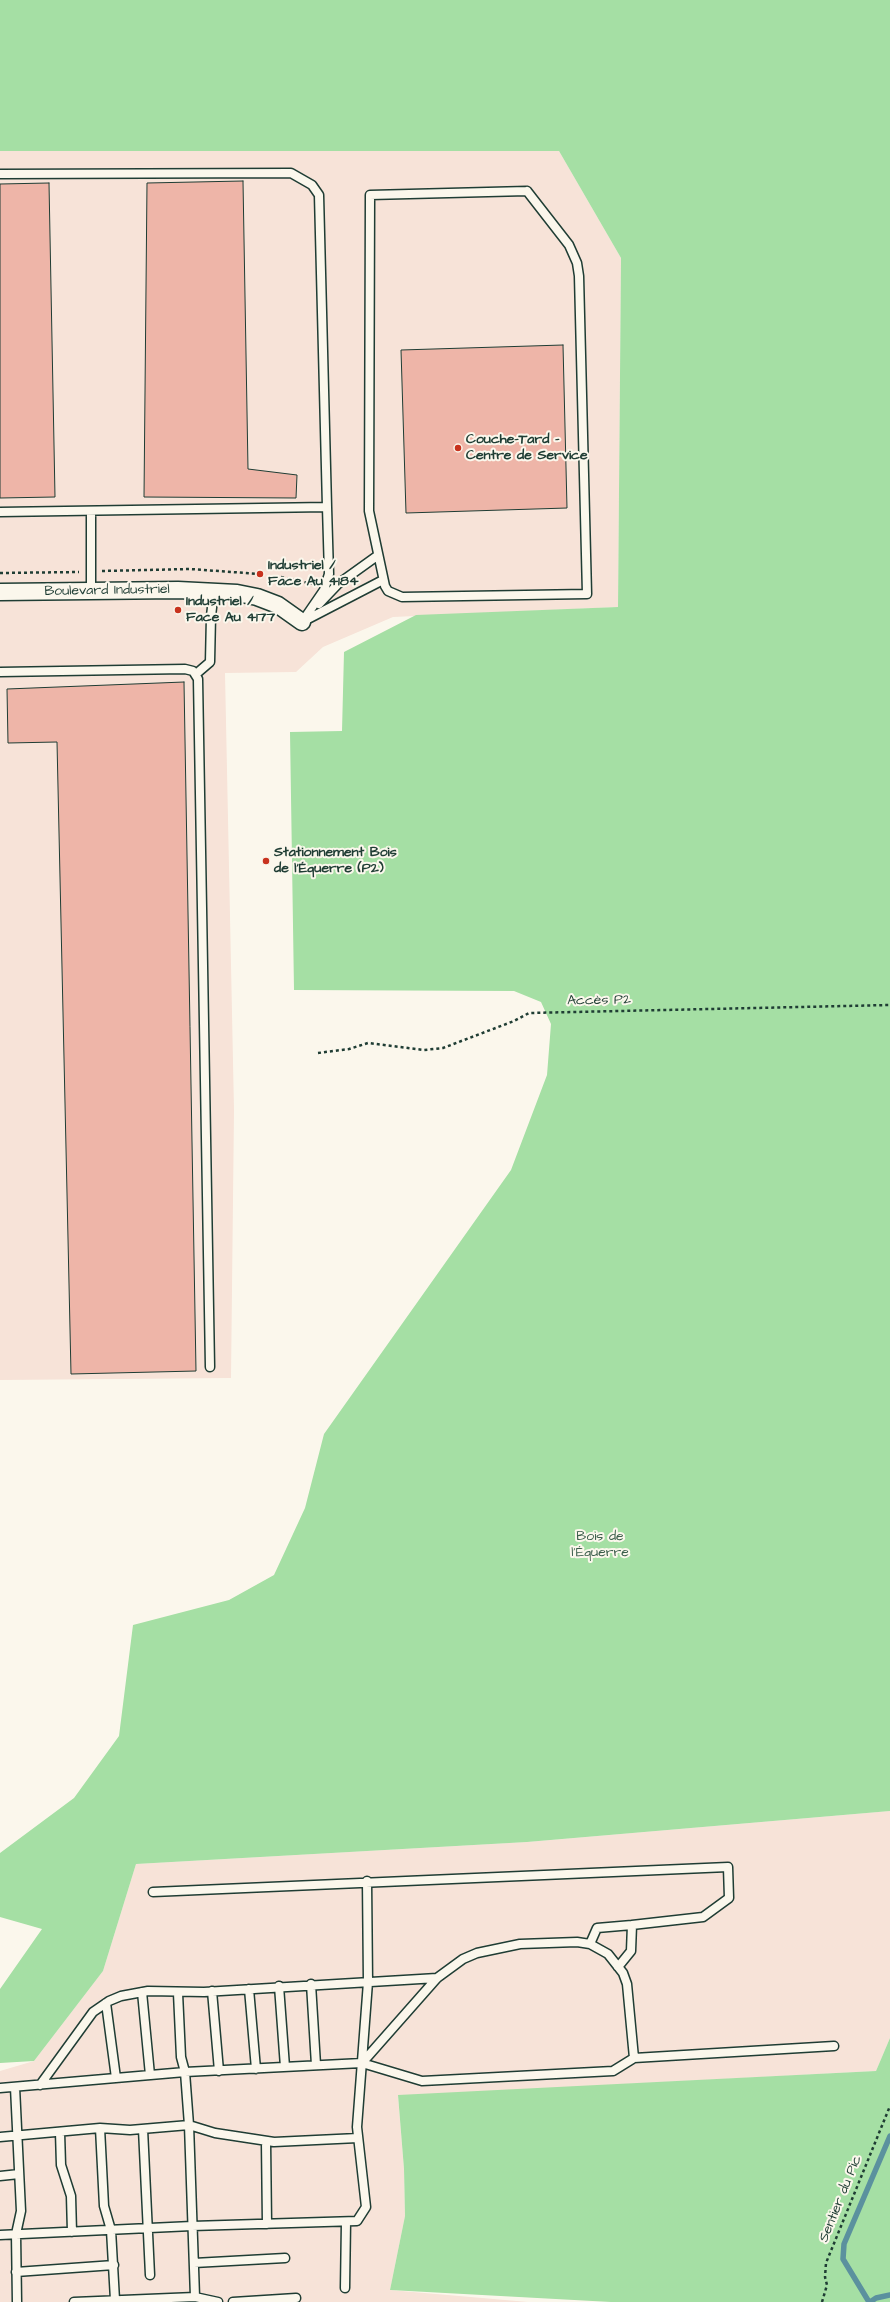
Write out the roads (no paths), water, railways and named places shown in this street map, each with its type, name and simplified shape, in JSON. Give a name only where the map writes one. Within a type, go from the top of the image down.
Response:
[{"type":"street","name":"Boulevard Industriel","points":[[0,592],[214,591],[243,594],[268,600],[288,610],[302,622]]},
{"type":"lane","points":[[0,174],[292,173],[312,185],[319,195],[329,574],[324,590],[302,622]]},
{"type":"lane","points":[[527,191],[569,245],[577,263],[579,276],[587,594],[407,598],[388,591],[383,580],[377,556],[371,525],[368,496],[370,195],[527,191]]},
{"type":"lane","points":[[0,512],[327,507]]},
{"type":"lane","points":[[91,511],[91,591]]},
{"type":"lane","points":[[302,622],[338,584],[377,556]]},
{"type":"lane","points":[[302,622],[383,580]]},
{"type":"lane","points":[[196,674],[210,662],[211,616],[214,591]]},
{"type":"lane","points":[[0,672],[184,668],[196,674]]},
{"type":"lane","points":[[196,674],[198,696],[210,1367]]},
{"type":"lane","points":[[153,1892],[367,1881],[728,1867],[729,1898],[703,1917],[597,1928],[590,1944]]},
{"type":"lane","points":[[0,2235],[192,2226],[357,2221],[366,2207],[358,2138],[368,1982],[367,1881]]},
{"type":"lane","points":[[618,1967],[631,1951],[632,1925]]},
{"type":"lane","points":[[362,2063],[437,1978],[463,1959],[492,1949],[520,1944],[577,1942],[590,1944],[608,1954],[625,1978],[629,1994],[634,2058]]},
{"type":"lane","points":[[40,2085],[93,2012],[121,1996],[142,1992],[178,1993],[310,1984],[437,1978]]},
{"type":"lane","points":[[310,1984],[316,2065]]},
{"type":"lane","points":[[279,1986],[285,2067]]},
{"type":"lane","points":[[249,1989],[256,2069]]},
{"type":"lane","points":[[212,1991],[218,2071]]},
{"type":"lane","points":[[142,1992],[150,2075]]},
{"type":"lane","points":[[178,1993],[181,2057],[185,2072],[189,2125],[195,2297]]},
{"type":"lane","points":[[106,2004],[116,2078]]},
{"type":"lane","points":[[0,2088],[185,2072],[362,2063],[422,2081],[613,2071],[634,2058],[834,2046]]},
{"type":"lane","points":[[14,2087],[21,2211],[16,2234],[17,2302]]},
{"type":"lane","points":[[0,2137],[100,2128],[143,2129],[189,2125],[215,2133],[266,2142],[358,2138]]},
{"type":"lane","points":[[100,2128],[104,2206],[111,2230],[115,2300]]},
{"type":"lane","points":[[143,2129],[150,2275]]},
{"type":"lane","points":[[60,2132],[61,2165],[71,2196],[72,2232]]},
{"type":"lane","points":[[266,2142],[266,2224]]},
{"type":"lane","points":[[0,2176],[19,2174]]},
{"type":"lane","points":[[345,2288],[346,2222]]},
{"type":"lane","points":[[194,2263],[285,2258]]},
{"type":"lane","points":[[16,2272],[114,2265]]},
{"type":"lane","points":[[74,2302],[195,2297],[218,2302]]},
{"type":"lane","points":[[233,2302],[296,2298]]},
{"type":"waterway","points":[[869,2302],[843,2259],[844,2244],[890,2136]]},
{"type":"waterway","points":[[870,2302],[876,2298],[890,2295]]},
{"type":"place","name":"Couche-Tard - Centre de Service","points":[[458,448]]},
{"type":"place","name":"Industriel / Face Au 4184","points":[[260,574]]},
{"type":"place","name":"Industriel / Face Au 4177","points":[[178,610]]},
{"type":"place","name":"Stationnement Bois de l'Équerre (P2)","points":[[266,861]]},
{"type":"park label","name":"Bois de l'Équerre","points":[[600,1546]]}]
